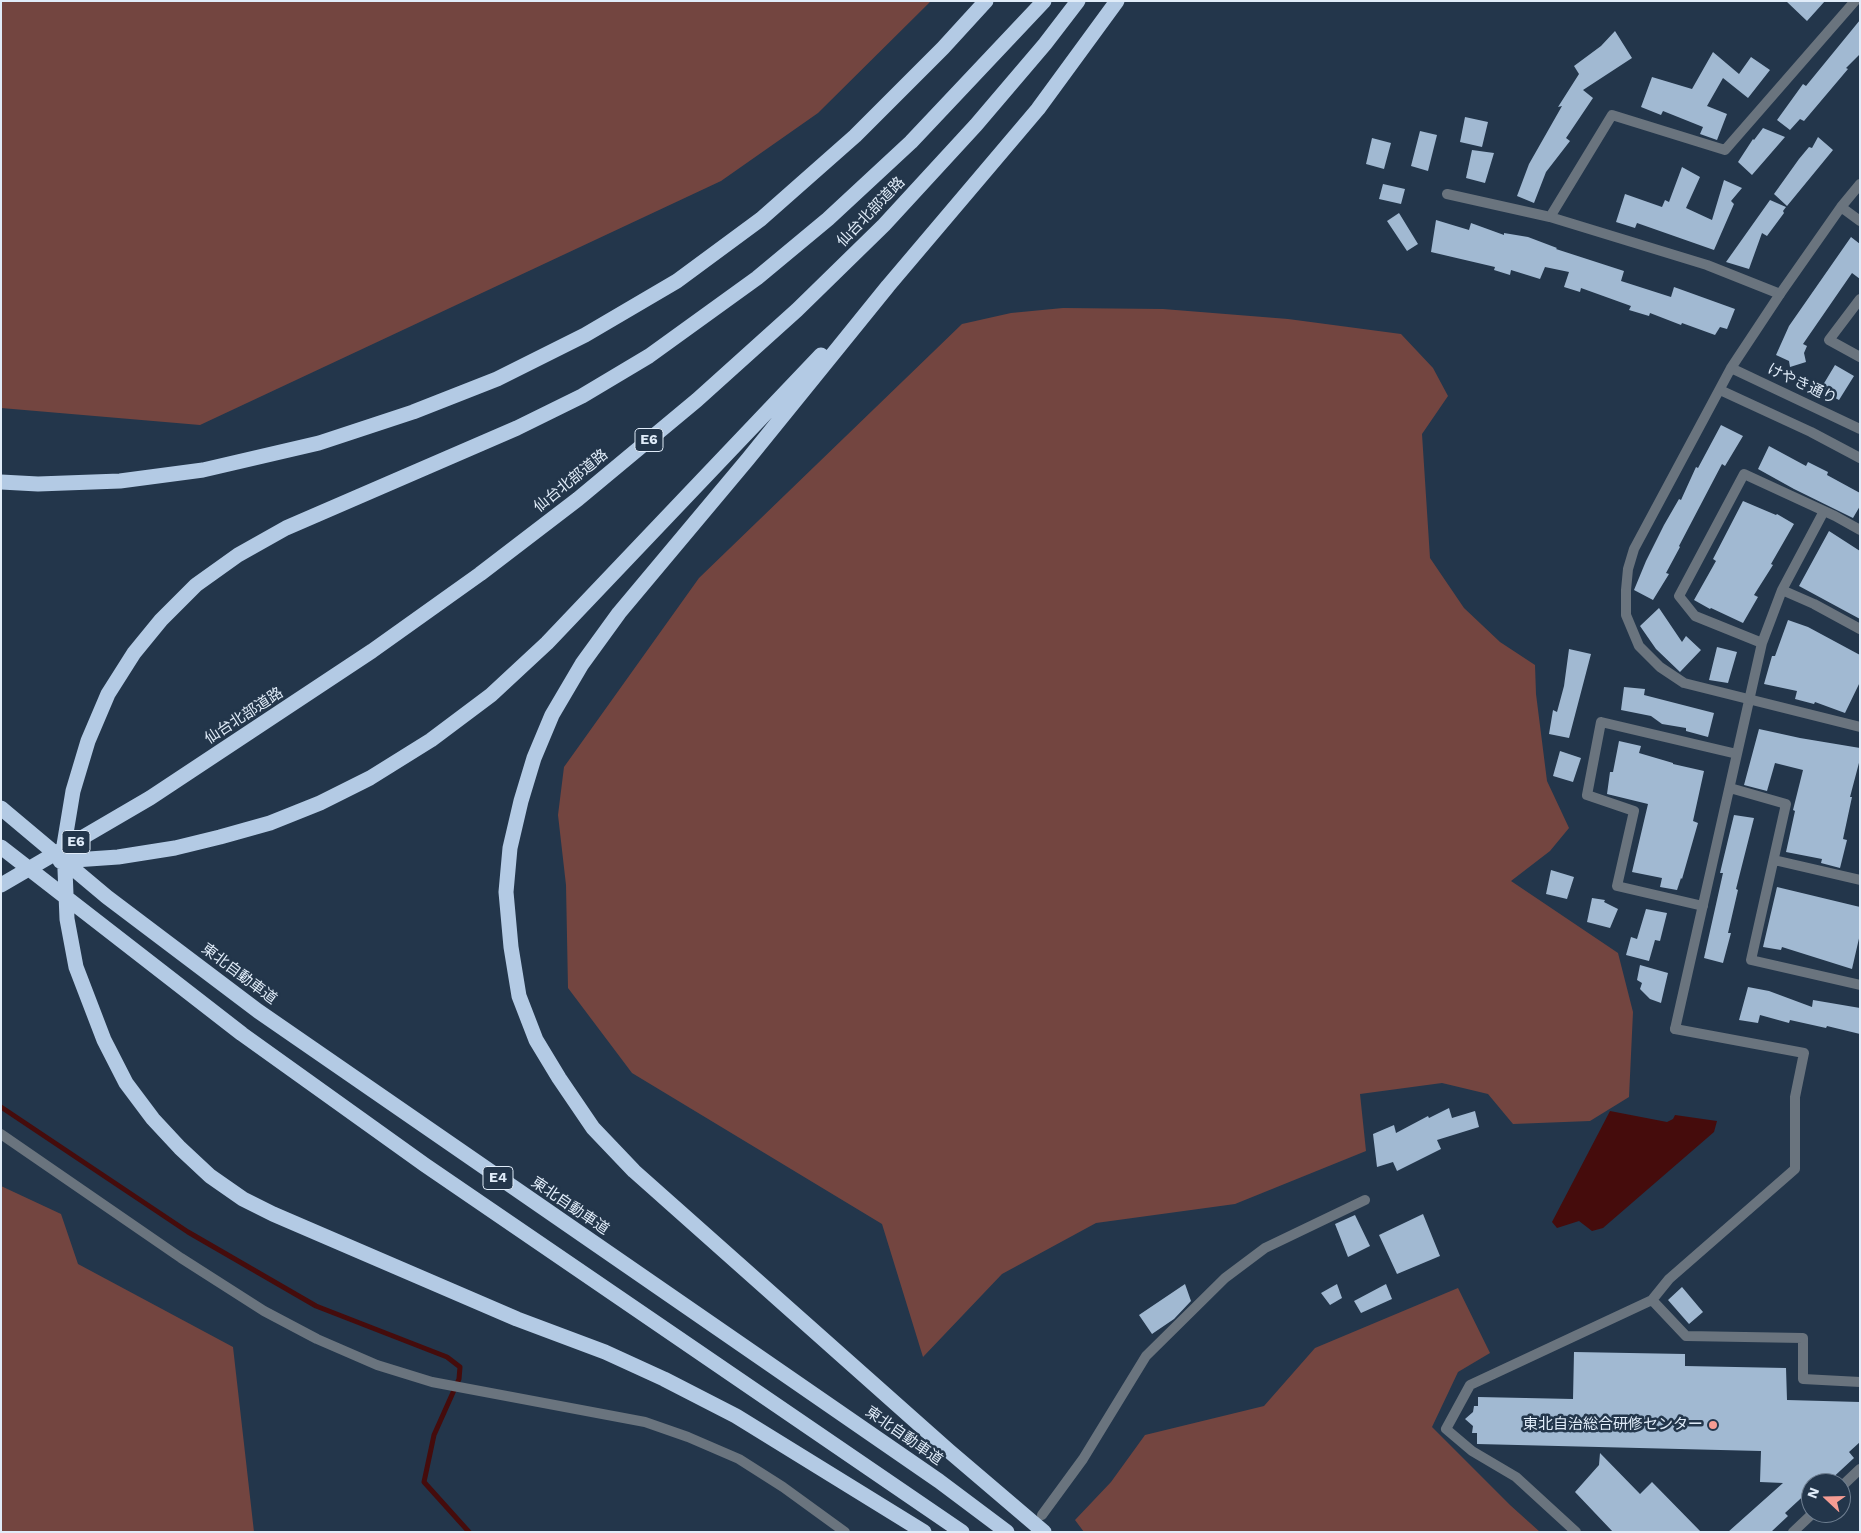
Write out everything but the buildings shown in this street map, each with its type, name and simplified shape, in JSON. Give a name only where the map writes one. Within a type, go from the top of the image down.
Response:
[{"type":"highway","points":[[1,482],[38,484],[120,481],[203,470],[319,443],[413,412],[497,379],[585,335],[677,281],[761,219],[855,136],[943,48],[986,1]]},
{"type":"highway","points":[[924,1532],[736,1416],[664,1379],[605,1352],[517,1318],[291,1222],[243,1198],[210,1176],[153,1119],[126,1083],[104,1040],[76,967],[67,919],[64,845],[74,791],[88,741],[108,694],[134,653],[161,620],[196,586],[238,555],[286,528],[518,428],[582,396],[649,356],[757,278],[828,219],[911,142],[1044,1]]},
{"type":"highway","name":"仙台北部道路","points":[[1,885],[150,798],[372,651],[480,574],[578,499],[697,400],[797,310],[884,225],[976,125],[1078,1]]},
{"type":"highway","points":[[1044,1532],[949,1451],[634,1171],[593,1128],[558,1078],[536,1040],[519,996],[511,947],[506,892],[510,848],[534,758],[552,714],[582,664],[619,613],[748,460],[888,286],[1038,108],[1117,1]]},
{"type":"highway","points":[[1,860],[53,862],[118,857],[175,848],[220,838],[270,823],[320,803],[370,778],[431,740],[491,695],[547,643],[754,424],[888,286]]},
{"type":"highway","name":"東北自動車道","points":[[1,808],[107,897],[258,1011],[892,1449],[1008,1532]]},
{"type":"highway","name":"E4","points":[[1,847],[242,1034],[409,1153],[962,1532]]},
{"type":"street","points":[[1550,217],[1612,115],[1725,150],[1855,1]]},
{"type":"street","points":[[1860,184],[1841,207],[1780,294],[1732,368],[1634,549],[1628,569],[1626,590],[1626,615],[1640,646],[1660,667],[1684,683],[1860,727]]},
{"type":"street","points":[[1447,194],[1550,217],[1707,264],[1780,294]]},
{"type":"street","points":[[1841,207],[1860,221]]},
{"type":"street","points":[[1860,299],[1829,340],[1860,357]]},
{"type":"street","name":"けやき通り","points":[[1732,368],[1860,429]]},
{"type":"street","points":[[1720,390],[1811,432],[1860,458]]},
{"type":"street","points":[[1762,643],[1694,616],[1679,596],[1744,474],[1860,530]]},
{"type":"street","points":[[1576,1532],[1516,1477],[1472,1452],[1446,1429],[1470,1385],[1652,1300],[1669,1279],[1794,1169],[1795,1097],[1804,1054],[1675,1029],[1762,643],[1782,590],[1824,512]]},
{"type":"street","points":[[1782,590],[1814,604],[1860,629]]},
{"type":"street","points":[[1703,906],[1617,886],[1634,811],[1587,795],[1601,722],[1737,754]]},
{"type":"street","points":[[1730,788],[1786,804],[1751,960],[1860,986]]},
{"type":"street","points":[[1774,860],[1860,880]]},
{"type":"street","points":[[1,1134],[181,1258],[264,1311],[317,1339],[377,1365],[445,1385],[645,1422],[688,1437],[739,1459],[783,1487],[845,1532]]},
{"type":"street","points":[[1042,1515],[1083,1459],[1146,1356],[1225,1278],[1265,1248],[1365,1200]]},
{"type":"street","points":[[1652,1300],[1686,1336],[1803,1338],[1804,1379],[1860,1382]]},
{"type":"street","points":[[1793,1532],[1802,1523]]},
{"type":"shaded area","points":[[1,1],[931,1],[818,113],[721,181],[200,425],[1,408]]},
{"type":"shaded area","points":[[1063,308],[1163,309],[1288,319],[1401,334],[1433,368],[1448,396],[1422,434],[1430,558],[1464,608],[1500,642],[1535,665],[1536,694],[1547,781],[1569,828],[1550,851],[1511,881],[1618,953],[1633,1012],[1629,1097],[1590,1121],[1513,1124],[1488,1094],[1442,1083],[1360,1094],[1366,1151],[1235,1204],[1096,1223],[1002,1274],[923,1357],[882,1224],[632,1073],[568,988],[566,885],[558,815],[564,767],[699,578],[962,324],[1011,313]]},
{"type":"shaded area","points":[[1610,1111],[1667,1122],[1673,1119],[1675,1115],[1717,1121],[1714,1132],[1603,1228],[1592,1231],[1579,1221],[1557,1228],[1552,1222]]},
{"type":"shaded area","points":[[1,1186],[61,1214],[78,1264],[233,1347],[254,1532],[1,1532]]},
{"type":"shaded area","points":[[1458,1288],[1490,1353],[1458,1372],[1432,1427],[1510,1505],[1540,1532],[1084,1532],[1075,1520],[1111,1482],[1145,1435],[1264,1406],[1315,1348]]},
{"type":"waterway","points":[[1,1107],[188,1232],[316,1306],[447,1357],[460,1367],[459,1379],[434,1435],[424,1482],[469,1532]]},
{"type":"place","name":"東北自治総合研修センター","points":[[1713,1425]]}]
